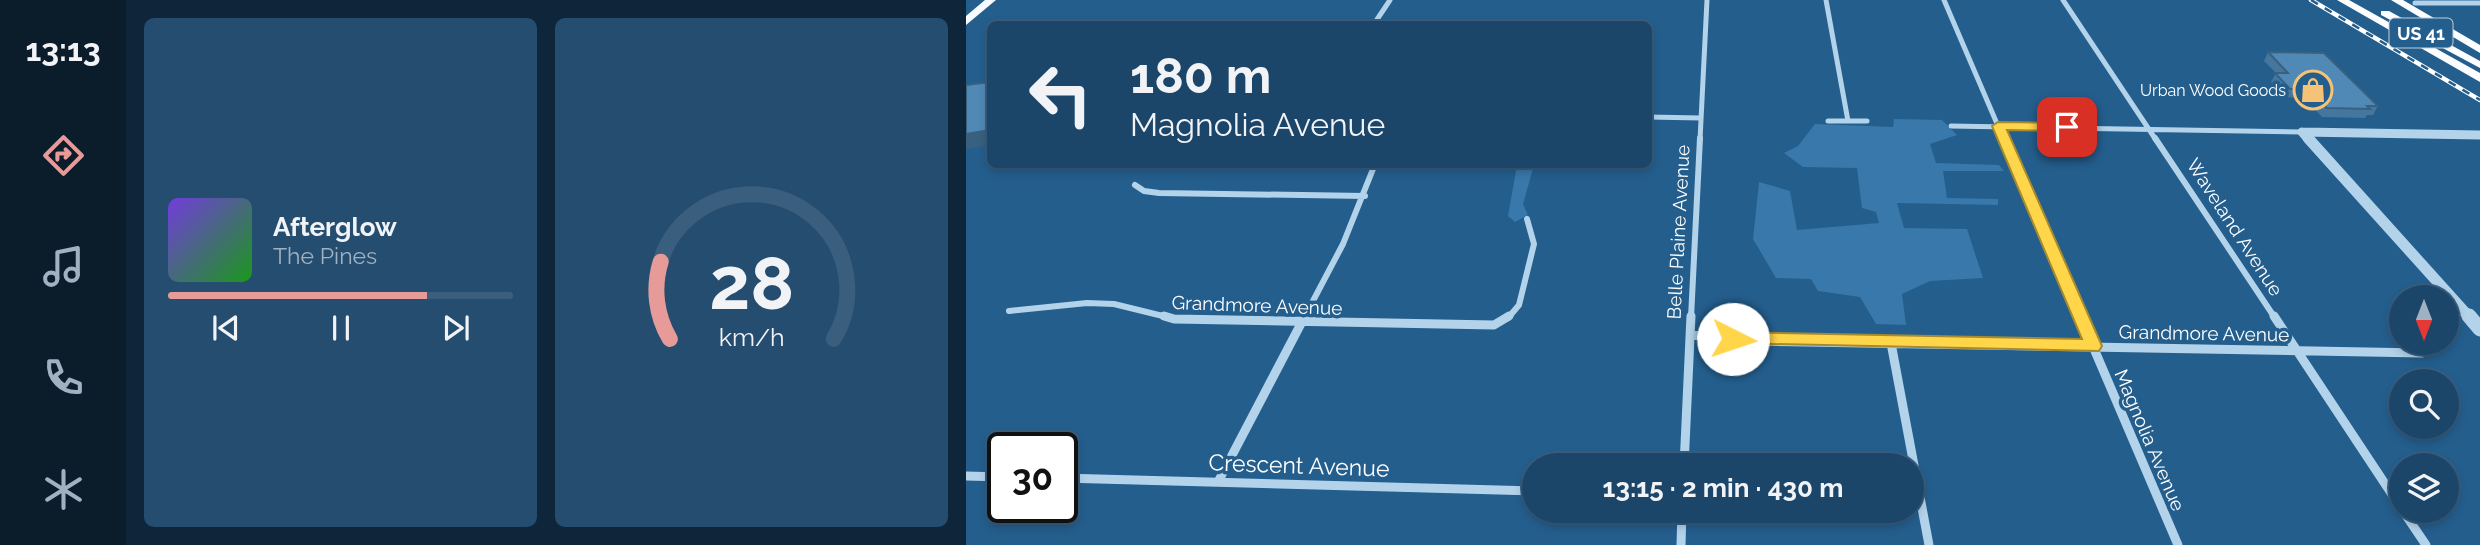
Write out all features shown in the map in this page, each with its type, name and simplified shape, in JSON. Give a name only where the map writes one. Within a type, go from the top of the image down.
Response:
[{"type":"highway","points":[[2344,0],[2480,68]]},
{"type":"highway","points":[[2344,0],[2480,78]]},
{"type":"highway","name":"US 41","points":[[2362,0],[2480,68]]},
{"type":"highway","name":"US 41","points":[[2379,0],[2480,52]]},
{"type":"highway","points":[[2396,0],[2480,52]]},
{"type":"main road","points":[[966,22],[991,0]]},
{"type":"street","points":[[1376,21],[1390,0]]},
{"type":"street","name":"Belle Plaine Avenue","points":[[1685,453],[1707,0]]},
{"type":"street","points":[[1826,0],[1848,121]]},
{"type":"street","name":"Magnolia Avenue","points":[[1944,0],[2178,545]]},
{"type":"street","name":"Waveland Avenue","points":[[2063,0],[2389,491]]},
{"type":"street","points":[[2415,3],[2480,3]]},
{"type":"street","points":[[1652,117],[1701,118]]},
{"type":"street","points":[[1828,121],[1867,121]]},
{"type":"street","points":[[1951,126],[2480,135]]},
{"type":"street","points":[[2302,132],[2480,329]]},
{"type":"street","points":[[1219,482],[1365,196],[1374,168]]},
{"type":"street","points":[[1135,185],[1144,191],[1159,193],[1365,196]]},
{"type":"street","name":"Grandmore Avenue","points":[[1009,311],[1087,303],[1114,304],[1174,319],[1482,326],[1506,320],[1519,305],[1533,255],[1532,231],[1527,219]]},
{"type":"street","name":"Grandmore Avenue","points":[[1691,335],[1755,341],[2389,352]]},
{"type":"street","points":[[1891,343],[1929,545]]},
{"type":"street","points":[[966,476],[987,477]]},
{"type":"street","name":"Crescent Avenue","points":[[1078,478],[1522,491]]},
{"type":"street","points":[[1681,545],[1682,523]]},
{"type":"street","name":"Waveland Avenue","points":[[2411,523],[2426,545]]},
{"type":"shaded area","points":[[1894,119],[1942,120],[1957,135],[1930,144],[1936,163],[1999,165],[2004,171],[1943,171],[1947,198],[1998,199],[1998,205],[1897,203],[1904,228],[1967,229],[1983,278],[1930,281],[1902,294],[1906,325],[1876,324],[1860,297],[1818,291],[1811,279],[1776,278],[1753,239],[1759,182],[1790,191],[1797,230],[1879,223],[1876,212],[1862,208],[1857,168],[1803,167],[1784,153],[1798,146],[1815,124],[1893,127]]},
{"type":"shaded area","points":[[1516,168],[1533,168],[1523,204],[1528,215],[1515,222],[1508,216]]},
{"type":"building","name":"Urban Wood Goods","points":[[2268,52],[2324,53],[2378,106],[2367,106],[2370,109],[2327,108],[2319,100],[2313,100],[2303,89],[2290,89],[2275,73],[2288,73]]},
{"type":"building","points":[[987,82],[987,130],[966,134],[966,85]]},
{"type":"railway","points":[[2311,0],[2480,100]]},
{"type":"place","name":"Urban Wood Goods","points":[[2313,90]]},
{"type":"route","points":[[1733,339],[2093,346],[1998,126],[2067,127]]}]
